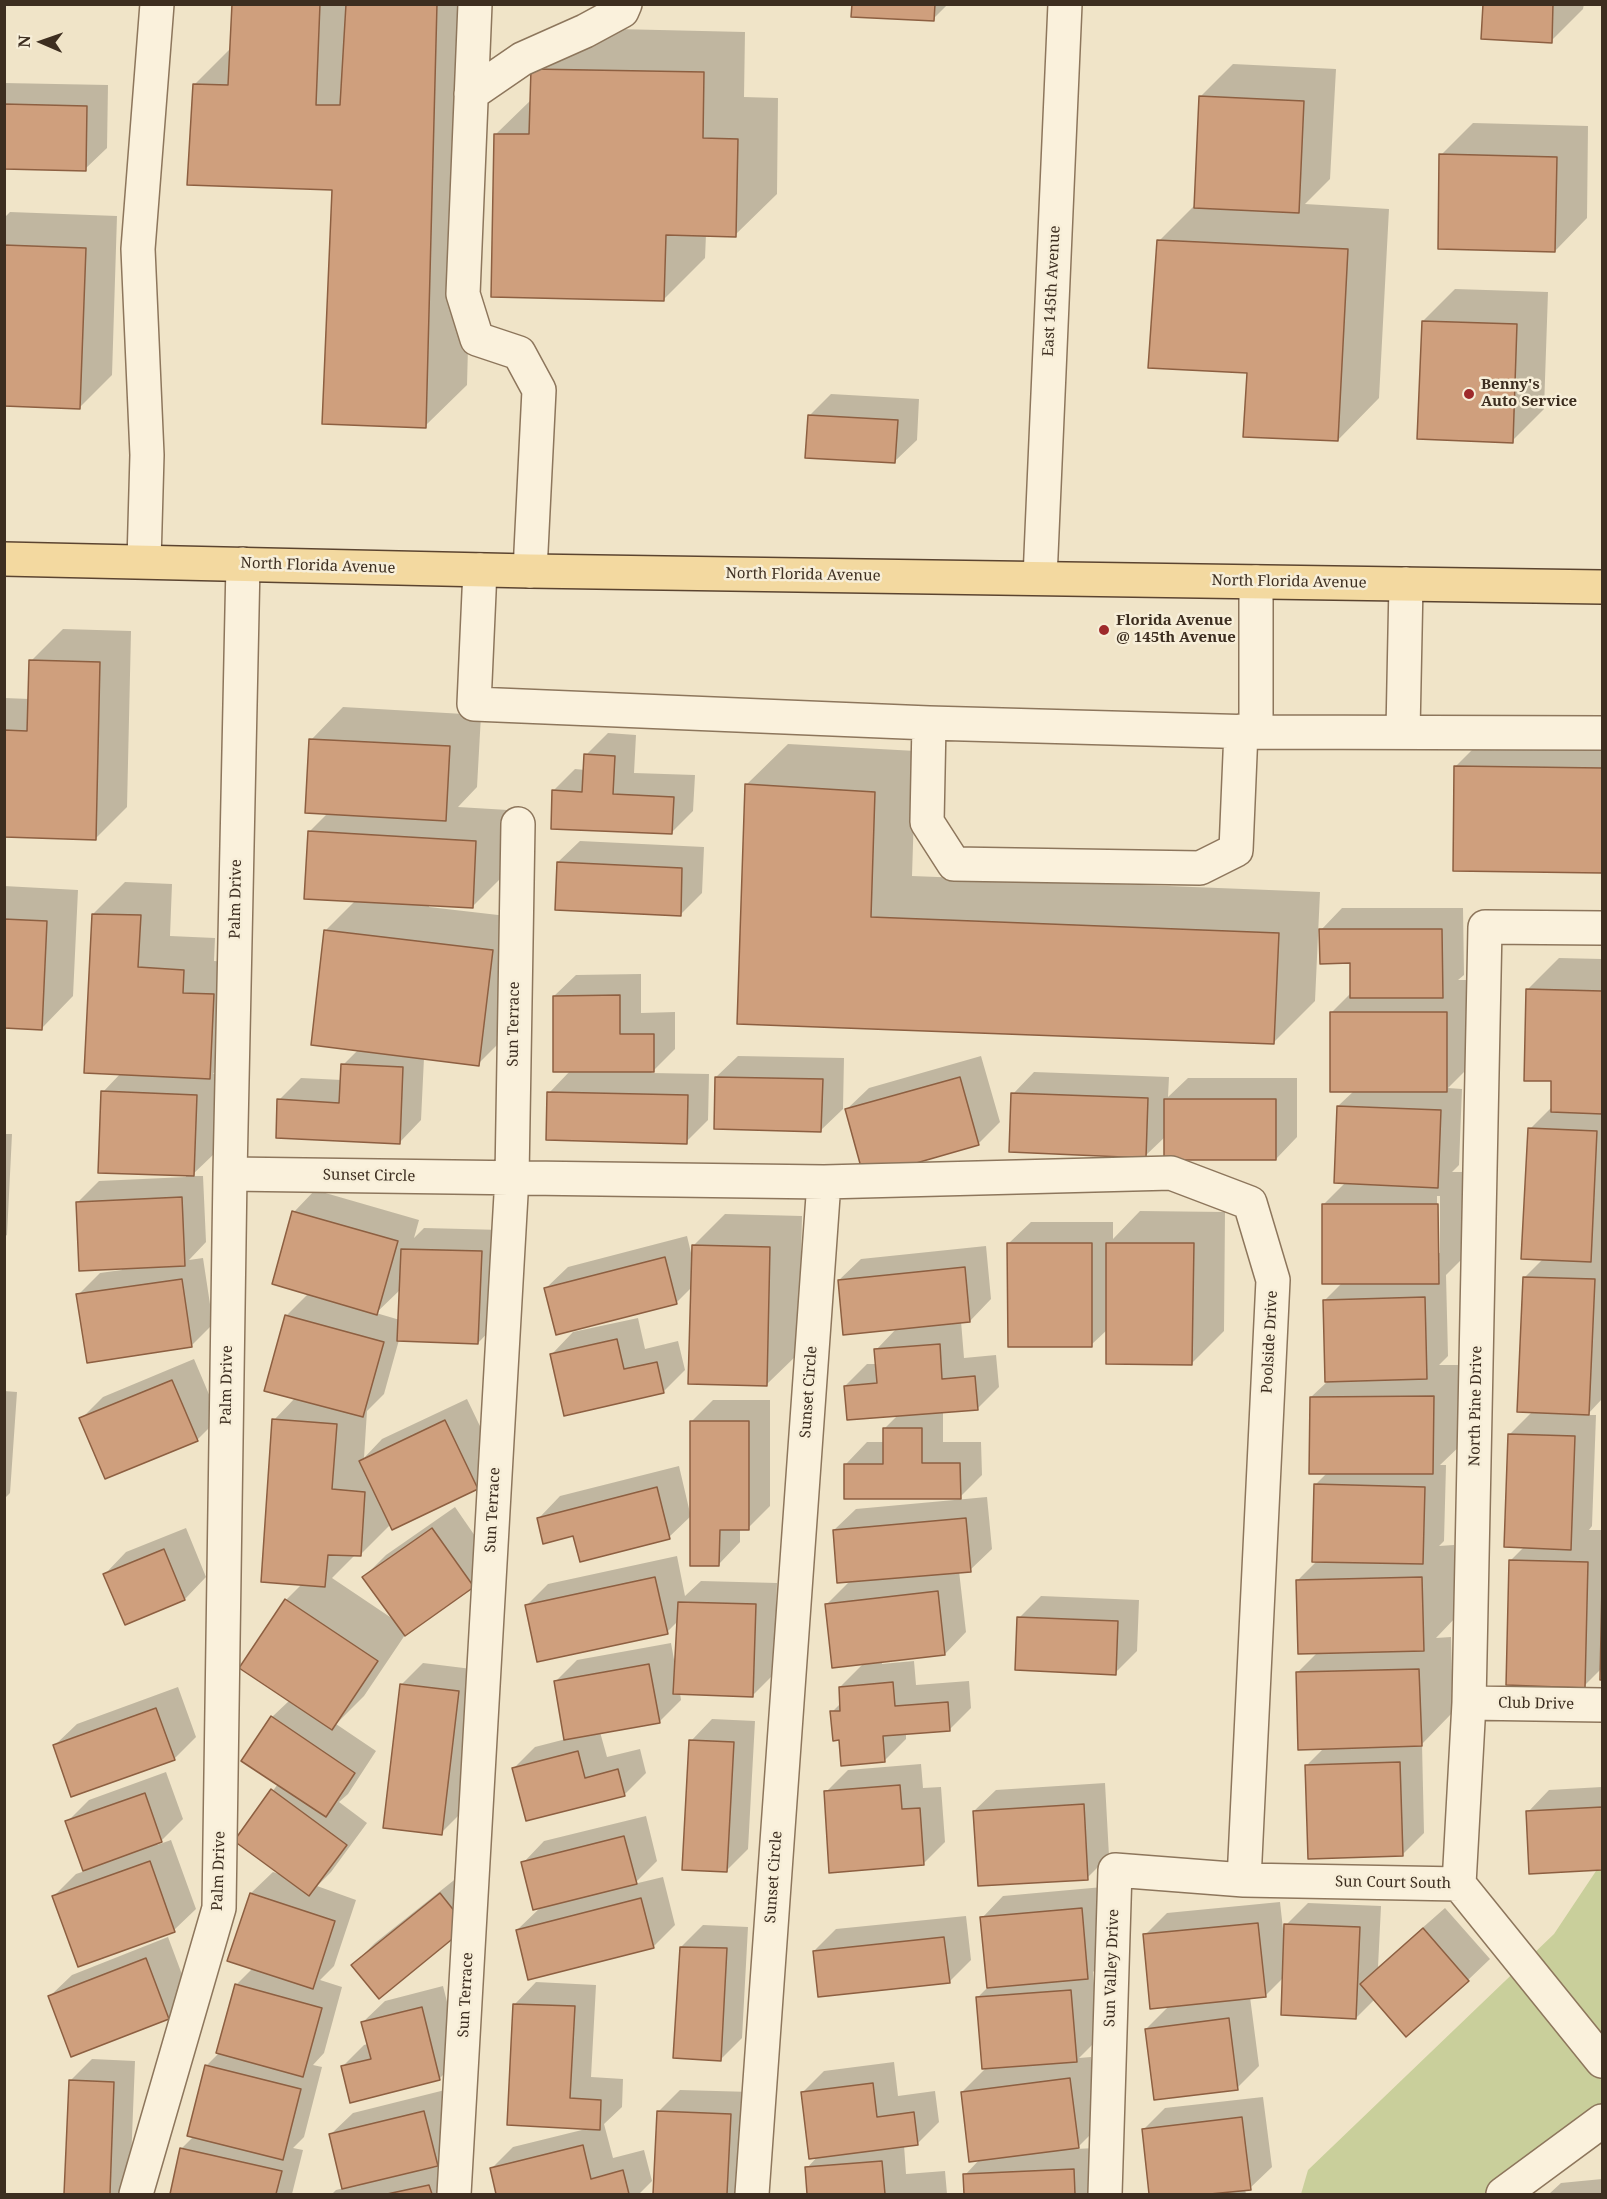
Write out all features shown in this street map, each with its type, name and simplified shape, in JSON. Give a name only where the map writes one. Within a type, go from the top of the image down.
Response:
[{"type":"main road","name":"North Florida Avenue","points":[[4,559],[531,571],[1602,587]]},
{"type":"street","points":[[144,561],[147,455],[138,249],[157,4]]},
{"type":"street","points":[[475,4],[463,294],[477,339],[519,353],[539,390],[531,571]]},
{"type":"street","points":[[471,94],[522,59],[585,31],[622,11],[625,4]]},
{"type":"street","name":"East 145th Avenue","points":[[1040,578],[1065,4]]},
{"type":"street","name":"Palm Drive","points":[[136,2194],[219,1908],[230,1174],[243,564]]},
{"type":"street","points":[[480,570],[474,704],[929,723],[1248,731],[1602,733]]},
{"type":"street","points":[[929,723],[927,822],[954,864],[1200,868],[1236,850],[1248,731],[1256,582]]},
{"type":"street","points":[[1403,731],[1406,584]]},
{"type":"street","name":"Sun Terrace","points":[[454,2194],[512,1177],[518,824]]},
{"type":"street","name":"North Pine Drive","points":[[1459,1884],[1469,1703],[1485,927],[1602,928]]},
{"type":"street","name":"Poolside Drive","points":[[824,1182],[1172,1173],[1250,1203],[1273,1280],[1244,1880]]},
{"type":"street","name":"Sunset Circle","points":[[230,1174],[824,1182],[752,2194]]},
{"type":"street","name":"Club Drive","points":[[1469,1703],[1602,1705]]},
{"type":"street","name":"Sun Valley Drive","points":[[1105,2194],[1115,1870],[1244,1880]]},
{"type":"street","name":"Sun Court South","points":[[1244,1880],[1459,1884],[1602,2061]]},
{"type":"street","points":[[1503,2194],[1602,2121]]},
{"type":"green space","points":[[1602,1862],[1602,2137],[1513,2194],[1301,2194],[1308,2170],[1554,1934]]},
{"type":"building","points":[[232,4],[320,4],[316,105],[340,105],[346,4],[437,4],[426,428],[322,424],[332,190],[187,185],[193,84],[228,85]]},
{"type":"building","points":[[852,4],[935,4],[934,21],[851,17]]},
{"type":"building","points":[[1483,4],[1553,4],[1552,43],[1481,39]]},
{"type":"building","points":[[531,69],[704,72],[703,138],[738,139],[736,237],[666,235],[664,301],[491,297],[494,134],[529,134]]},
{"type":"building","points":[[1199,96],[1304,101],[1299,213],[1194,208]]},
{"type":"building","points":[[4,104],[87,106],[86,171],[4,169]]},
{"type":"building","points":[[1439,154],[1557,157],[1555,252],[1438,249]]},
{"type":"building","points":[[1157,240],[1348,249],[1338,441],[1243,437],[1247,373],[1148,368]]},
{"type":"building","points":[[4,245],[86,248],[80,409],[4,406]]},
{"type":"building","points":[[1422,321],[1517,324],[1513,443],[1417,439]]},
{"type":"building","points":[[808,415],[898,420],[895,463],[805,458]]},
{"type":"building","points":[[29,660],[100,662],[96,840],[4,837],[4,730],[27,731]]},
{"type":"building","points":[[309,739],[450,746],[446,821],[305,813]]},
{"type":"building","points":[[584,754],[615,756],[613,794],[674,797],[672,834],[551,829],[552,790],[582,792]]},
{"type":"building","points":[[1454,766],[1602,768],[1602,873],[1453,871]]},
{"type":"building","points":[[745,784],[875,792],[871,917],[1279,933],[1274,1044],[737,1024]]},
{"type":"building","points":[[308,831],[476,841],[473,908],[304,899]]},
{"type":"building","points":[[557,862],[682,868],[681,916],[555,910]]},
{"type":"building","points":[[92,914],[141,915],[138,967],[184,970],[183,993],[214,994],[210,1079],[84,1073]]},
{"type":"building","points":[[4,919],[47,921],[42,1030],[4,1028]]},
{"type":"building","points":[[1319,929],[1442,929],[1443,998],[1350,998],[1350,963],[1320,964]]},
{"type":"building","points":[[324,930],[493,950],[479,1066],[311,1045]]},
{"type":"building","points":[[1526,989],[1602,991],[1602,1114],[1551,1112],[1551,1081],[1524,1081]]},
{"type":"building","points":[[620,995],[620,1034],[654,1034],[654,1072],[553,1072],[553,996]]},
{"type":"building","points":[[1330,1012],[1447,1012],[1447,1092],[1330,1092]]},
{"type":"building","points":[[341,1064],[403,1067],[400,1144],[276,1138],[277,1099],[339,1103]]},
{"type":"building","points":[[715,1077],[823,1079],[821,1132],[714,1129]]},
{"type":"building","points":[[960,1077],[979,1145],[864,1178],[845,1109]]},
{"type":"building","points":[[101,1091],[197,1095],[194,1176],[98,1173]]},
{"type":"building","points":[[547,1092],[688,1095],[687,1144],[546,1140]]},
{"type":"building","points":[[1011,1093],[1148,1098],[1146,1158],[1009,1152]]},
{"type":"building","points":[[1164,1099],[1276,1099],[1276,1160],[1164,1160]]},
{"type":"building","points":[[1337,1106],[1441,1110],[1438,1188],[1334,1183]]},
{"type":"building","points":[[1528,1128],[1597,1131],[1591,1262],[1521,1259]]},
{"type":"building","points":[[182,1197],[185,1266],[79,1271],[76,1202]]},
{"type":"building","points":[[1322,1204],[1438,1204],[1439,1284],[1322,1284]]},
{"type":"building","points":[[292,1211],[398,1241],[377,1315],[272,1284]]},
{"type":"building","points":[[1007,1243],[1092,1243],[1092,1347],[1008,1347]]},
{"type":"building","points":[[1106,1243],[1194,1243],[1192,1365],[1106,1364]]},
{"type":"building","points":[[692,1245],[770,1247],[767,1386],[688,1384]]},
{"type":"building","points":[[401,1249],[482,1251],[478,1344],[397,1341]]},
{"type":"building","points":[[665,1257],[677,1304],[556,1335],[544,1288]]},
{"type":"building","points":[[965,1267],[970,1322],[843,1335],[838,1280]]},
{"type":"building","points":[[1523,1277],[1595,1279],[1589,1415],[1517,1412]]},
{"type":"building","points":[[182,1279],[192,1347],[87,1363],[76,1294]]},
{"type":"building","points":[[1425,1297],[1427,1379],[1325,1382],[1323,1300]]},
{"type":"building","points":[[285,1315],[384,1342],[363,1417],[264,1391]]},
{"type":"building","points":[[617,1339],[624,1369],[657,1362],[664,1393],[564,1416],[550,1354]]},
{"type":"building","points":[[940,1344],[942,1379],[975,1376],[978,1410],[847,1420],[844,1386],[877,1383],[874,1349]]},
{"type":"building","points":[[172,1380],[198,1441],[105,1479],[79,1418]]},
{"type":"building","points":[[1434,1396],[1433,1474],[1309,1474],[1310,1397]]},
{"type":"building","points":[[272,1419],[337,1424],[332,1489],[365,1492],[361,1556],[328,1555],[325,1587],[261,1582]]},
{"type":"building","points":[[445,1420],[478,1489],[392,1530],[359,1461]]},
{"type":"building","points":[[690,1421],[749,1421],[749,1530],[720,1530],[719,1566],[690,1566]]},
{"type":"building","points":[[883,1428],[922,1428],[922,1463],[960,1463],[961,1499],[844,1499],[844,1464],[883,1464]]},
{"type":"building","points":[[1508,1434],[1575,1436],[1571,1550],[1504,1547]]},
{"type":"building","points":[[1314,1484],[1425,1487],[1423,1564],[1312,1562]]},
{"type":"building","points":[[657,1487],[670,1539],[580,1562],[573,1536],[543,1544],[537,1518]]},
{"type":"building","points":[[966,1518],[971,1572],[837,1583],[833,1530]]},
{"type":"building","points":[[432,1528],[474,1587],[405,1636],[362,1577]]},
{"type":"building","points":[[164,1549],[185,1600],[125,1625],[103,1574]]},
{"type":"building","points":[[1509,1560],[1588,1562],[1585,1688],[1506,1685]]},
{"type":"building","points":[[655,1577],[668,1634],[537,1662],[525,1605]]},
{"type":"building","points":[[1422,1577],[1424,1651],[1298,1654],[1296,1580]]},
{"type":"building","points":[[1602,1584],[1602,1680],[1600,1680]]},
{"type":"building","points":[[938,1591],[945,1655],[832,1668],[825,1604]]},
{"type":"building","points":[[285,1599],[378,1661],[332,1730],[239,1668]]},
{"type":"building","points":[[678,1602],[756,1604],[753,1697],[673,1694]]},
{"type":"building","points":[[1017,1617],[1118,1621],[1116,1675],[1015,1670]]},
{"type":"building","points":[[649,1664],[660,1723],[564,1740],[554,1681]]},
{"type":"building","points":[[1419,1669],[1422,1746],[1298,1750],[1296,1672]]},
{"type":"building","points":[[893,1682],[895,1706],[948,1702],[950,1731],[883,1736],[885,1762],[841,1766],[839,1740],[833,1741],[830,1711],[840,1711],[839,1687]]},
{"type":"building","points":[[400,1684],[459,1691],[442,1835],[383,1828]]},
{"type":"building","points":[[156,1708],[175,1760],[71,1797],[53,1745]]},
{"type":"building","points":[[271,1716],[355,1773],[326,1817],[241,1761]]},
{"type":"building","points":[[689,1740],[734,1742],[727,1872],[682,1870]]},
{"type":"building","points":[[578,1751],[585,1778],[618,1769],[625,1796],[526,1821],[512,1768]]},
{"type":"building","points":[[1400,1762],[1403,1856],[1308,1859],[1305,1765]]},
{"type":"building","points":[[900,1785],[902,1809],[920,1808],[924,1865],[829,1873],[824,1791]]},
{"type":"building","points":[[271,1789],[347,1845],[309,1896],[234,1841]]},
{"type":"building","points":[[145,1793],[162,1842],[83,1871],[65,1821]]},
{"type":"building","points":[[1084,1804],[1088,1880],[978,1886],[973,1811]]},
{"type":"building","points":[[1602,1807],[1602,1870],[1529,1874],[1526,1811]]},
{"type":"building","points":[[624,1836],[637,1884],[533,1910],[521,1862]]},
{"type":"building","points":[[150,1861],[175,1932],[78,1967],[52,1896]]},
{"type":"building","points":[[250,1893],[335,1921],[313,1989],[227,1961]]},
{"type":"building","points":[[440,1893],[467,1927],[379,1999],[351,1965]]},
{"type":"building","points":[[641,1898],[654,1948],[528,1980],[516,1930]]},
{"type":"building","points":[[1082,1908],[1088,1979],[987,1988],[980,1917]]},
{"type":"building","points":[[1258,1923],[1266,1997],[1150,2009],[1143,1934]]},
{"type":"building","points":[[1284,1924],[1360,1927],[1356,2019],[1281,2015]]},
{"type":"building","points":[[1423,1928],[1469,1981],[1406,2037],[1360,1984]]},
{"type":"building","points":[[944,1937],[950,1983],[818,1997],[813,1951]]},
{"type":"building","points":[[680,1947],[727,1948],[721,2061],[673,2058]]},
{"type":"building","points":[[146,1958],[169,2019],[71,2057],[48,1996]]},
{"type":"building","points":[[235,1984],[322,2008],[303,2077],[216,2053]]},
{"type":"building","points":[[1071,1990],[1077,2062],[982,2069],[976,1997]]},
{"type":"building","points":[[513,2004],[575,2006],[570,2098],[601,2100],[600,2130],[507,2125]]},
{"type":"building","points":[[422,2007],[440,2080],[350,2103],[341,2066],[371,2059],[361,2022]]},
{"type":"building","points":[[1229,2018],[1238,2090],[1154,2100],[1145,2029]]},
{"type":"building","points":[[205,2065],[301,2089],[283,2160],[187,2136]]},
{"type":"building","points":[[1070,2078],[1079,2148],[969,2162],[961,2092]]},
{"type":"building","points":[[69,2080],[114,2082],[110,2194],[64,2194]]},
{"type":"building","points":[[873,2083],[877,2117],[914,2112],[918,2145],[809,2159],[801,2092]]},
{"type":"building","points":[[424,2111],[438,2166],[342,2189],[329,2134]]},
{"type":"building","points":[[657,2111],[731,2114],[727,2194],[653,2194]]},
{"type":"building","points":[[1242,2117],[1251,2190],[1210,2194],[1149,2194],[1142,2129]]},
{"type":"building","points":[[583,2145],[591,2179],[623,2170],[629,2194],[496,2194],[490,2168]]},
{"type":"building","points":[[180,2148],[282,2171],[276,2194],[170,2194]]},
{"type":"building","points":[[882,2161],[885,2194],[807,2194],[805,2167]]},
{"type":"building","points":[[1074,2169],[1075,2194],[964,2194],[963,2174]]},
{"type":"building","points":[[429,2185],[432,2194],[387,2194]]},
{"type":"place","name":"Benny's Auto Service","points":[[1469,394]]},
{"type":"place","name":"Florida Avenue @ 145th Avenue","points":[[1104,630]]}]
